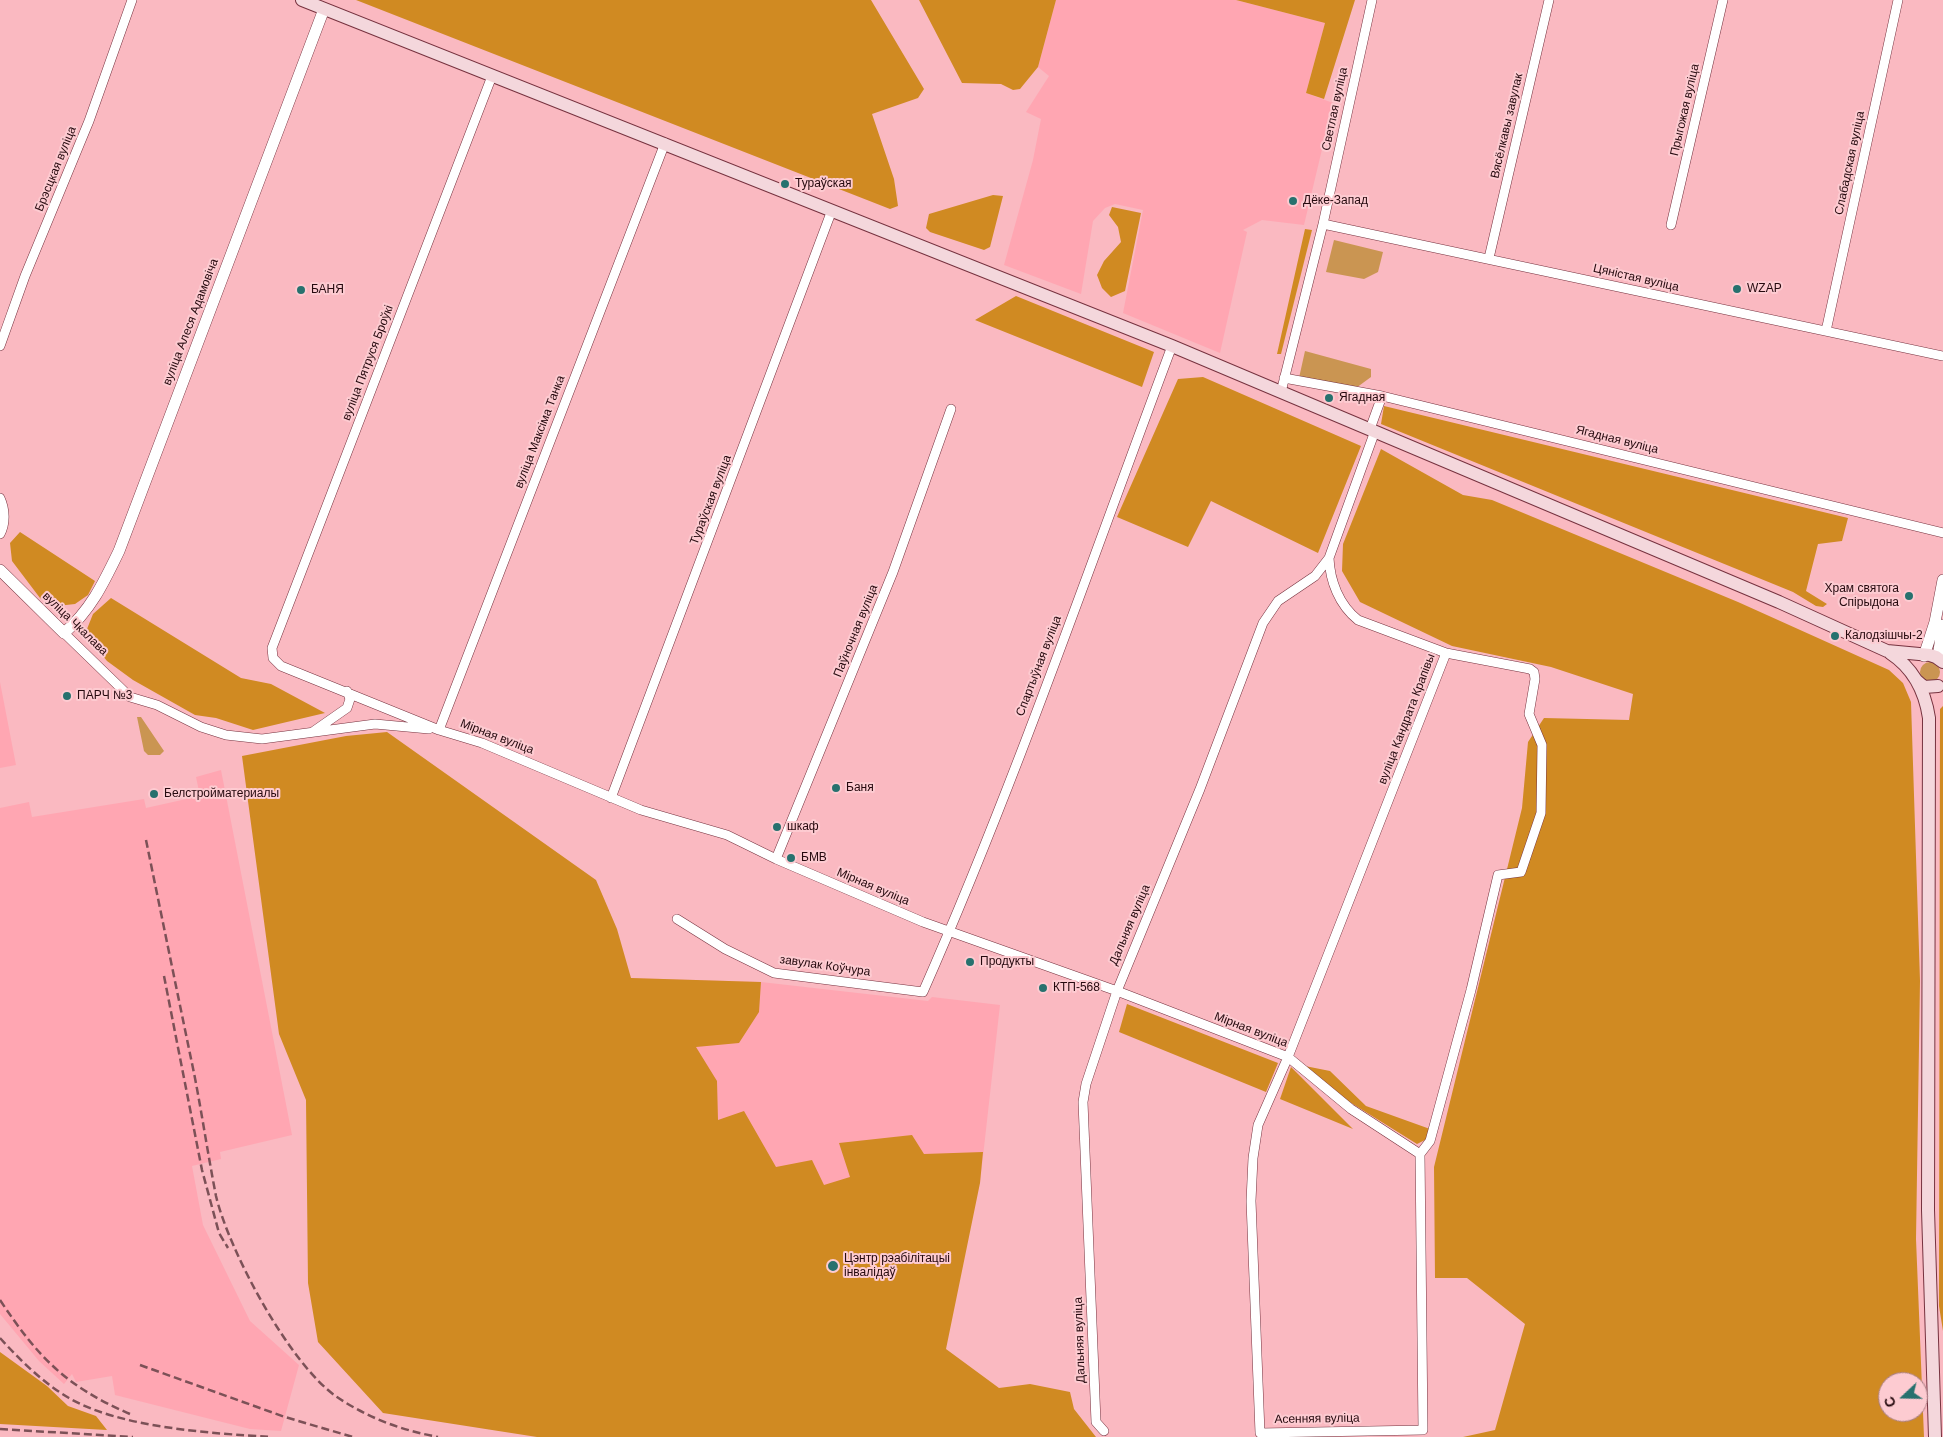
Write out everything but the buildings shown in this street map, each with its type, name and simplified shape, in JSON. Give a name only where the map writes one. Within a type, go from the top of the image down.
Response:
[{"type":"main road","points":[[302,0],[1172,346],[1770,598],[1888,651],[1936,657],[1942,661]]},
{"type":"main road","points":[[1888,651],[1904,664],[1917,681],[1924,694],[1929,718]]},
{"type":"main road","points":[[1924,656],[1918,660],[1914,669],[1917,681],[1924,687],[1941,685]]},
{"type":"main road","points":[[1935,1437],[1928,1210],[1929,718],[1932,700],[1941,685]]},
{"type":"street","name":"Брэсцкая вуліца","points":[[0,346],[25,276],[90,121],[132,0]]},
{"type":"street","name":"Светлая вуліца","points":[[1280,392],[1323,224],[1372,0]]},
{"type":"street","name":"Вясёлкавы завулак","points":[[1489,258],[1549,0]]},
{"type":"street","name":"Прыгожая вуліца","points":[[1671,225],[1723,0]]},
{"type":"street","name":"Слабадская вуліца","points":[[1826,331],[1898,0]]},
{"type":"street","name":"вуліца Алеся Адамовіча","points":[[64,633],[82,616],[96,597],[119,551],[324,9]]},
{"type":"street","name":"вуліца Пятруся Броўкі","points":[[273,658],[272,648],[492,76]]},
{"type":"street","name":"вуліца Максіма Танка","points":[[439,730],[665,143]]},
{"type":"street","name":"Тураўская вуліца","points":[[611,798],[832,210]]},
{"type":"street","name":"Цяністая вуліца","points":[[1323,224],[1943,356]]},
{"type":"street","name":"Спартыўная вуліца","points":[[923,992],[950,931],[1172,346]]},
{"type":"street","name":"Ягадная вуліца","points":[[1284,378],[1382,396],[1943,533]]},
{"type":"street","points":[[1382,396],[1329,558],[1330,575],[1348,612],[1358,620],[1446,653]]},
{"type":"street","name":"Паўночная вуліца","points":[[776,859],[893,572],[951,409]]},
{"type":"street","points":[[0,498],[3,505],[4,519],[0,534]]},
{"type":"street","name":"Дальняя вуліца","points":[[1104,1431],[1096,1422],[1083,1102],[1086,1084],[1116,991],[1200,789],[1263,623],[1278,601],[1315,576],[1329,558]]},
{"type":"street","name":"вуліца Чкалава","points":[[0,570],[130,697],[157,705],[226,735],[262,740],[310,734]]},
{"type":"street","points":[[1906,654],[1922,648],[1943,583]]},
{"type":"street","points":[[1924,656],[1936,622],[1937,606]]},
{"type":"street","points":[[1942,661],[1939,645],[1943,625]]},
{"type":"street","name":"вуліца Кандрата Крапівы","points":[[1288,1057],[1446,653],[1530,669],[1534,672],[1535,679],[1529,714],[1542,745],[1541,814],[1521,872],[1498,875],[1471,990],[1430,1141],[1420,1154]]},
{"type":"street","name":"Мірная вуліца","points":[[273,658],[281,666],[348,691],[439,730],[482,743],[655,816],[727,835],[776,859],[923,922],[1116,991],[1288,1057],[1351,1109],[1420,1154]]},
{"type":"street","points":[[310,734],[346,708],[350,699],[348,691]]},
{"type":"street","points":[[310,734],[374,724],[439,730]]},
{"type":"street","name":"завулак Коўчура","points":[[677,920],[724,950],[774,973],[923,992]]},
{"type":"street","name":"Асенняя вуліца","points":[[1288,1057],[1258,1125],[1253,1158],[1251,1201],[1260,1433],[1423,1430],[1420,1154]]},
{"type":"shaded area","points":[[356,0],[871,0],[924,89],[918,98],[872,114],[894,179],[898,206],[890,209]]},
{"type":"shaded area","points":[[919,0],[1056,0],[1038,67],[1020,89],[1013,90],[1001,84],[962,83]]},
{"type":"shaded area","points":[[1056,0],[1236,0],[1325,23],[1306,93],[1333,103],[1304,225],[1262,220],[1243,230],[1247,232],[1220,353],[1123,313],[1143,210],[1115,204],[1105,208],[1093,221],[1081,294],[1004,265],[1033,160],[1041,119],[1026,112],[1049,76],[1038,67]]},
{"type":"shaded area","points":[[1236,0],[1355,0],[1324,99],[1306,93],[1325,23]]},
{"type":"shaded area","points":[[993,195],[1003,196],[990,247],[984,250],[930,232],[926,228],[929,214]]},
{"type":"shaded area","points":[[1112,207],[1141,213],[1125,291],[1111,297],[1102,288],[1097,275],[1104,261],[1121,242],[1118,227],[1109,215]]},
{"type":"shaded area","points":[[1305,229],[1312,230],[1281,354],[1277,354]]},
{"type":"shaded area","points":[[1334,240],[1383,252],[1378,272],[1364,279],[1326,272]]},
{"type":"shaded area","points":[[1016,296],[1154,352],[1142,387],[975,320]]},
{"type":"shaded area","points":[[1305,351],[1371,369],[1371,377],[1356,388],[1299,378]]},
{"type":"shaded area","points":[[1203,377],[1361,446],[1318,553],[1211,501],[1188,547],[1117,517],[1178,379]]},
{"type":"shaded area","points":[[1384,406],[1848,518],[1842,541],[1818,544],[1806,591],[1827,604],[1823,607],[1816,606],[1793,592],[1381,424]]},
{"type":"shaded area","points":[[1381,449],[1463,495],[1492,500],[1738,602],[1889,670],[1903,683],[1911,702],[1920,981],[1916,1239],[1921,1372],[1878,1372],[1878,1422],[1923,1422],[1924,1437],[1463,1437],[1495,1430],[1525,1324],[1467,1278],[1435,1278],[1434,1167],[1522,808],[1528,742],[1544,718],[1629,720],[1633,694],[1551,667],[1452,646],[1360,602],[1342,571],[1343,544]]},
{"type":"shaded area","points":[[20,532],[95,581],[88,595],[75,604],[57,606],[40,598],[12,561],[10,543]]},
{"type":"shaded area","points":[[111,598],[241,678],[271,684],[325,713],[253,730],[216,718],[195,715],[133,680],[107,661],[85,634],[93,614]]},
{"type":"shaded area","points":[[1930,662],[1937,665],[1940,672],[1937,679],[1930,682],[1923,679],[1920,672],[1923,665]]},
{"type":"shaded area","points":[[0,682],[16,765],[0,768]]},
{"type":"shaded area","points":[[1943,706],[1943,1331],[1939,1306],[1940,709]]},
{"type":"shaded area","points":[[137,717],[141,717],[164,751],[160,755],[148,755],[144,751]]},
{"type":"shaded area","points":[[387,732],[596,880],[617,929],[631,978],[761,982],[759,1012],[739,1043],[696,1047],[717,1081],[718,1120],[744,1111],[776,1167],[812,1160],[824,1185],[850,1177],[839,1143],[912,1135],[924,1154],[983,1152],[980,1183],[946,1349],[999,1388],[1030,1384],[1070,1392],[1074,1409],[1096,1437],[537,1437],[383,1413],[318,1342],[308,1283],[306,1100],[279,1034],[242,756],[346,736]]},
{"type":"shaded area","points":[[221,770],[292,1135],[220,1152],[221,1159],[192,1166],[203,1225],[250,1321],[299,1365],[281,1431],[250,1429],[115,1395],[112,1376],[76,1382],[72,1374],[64,1384],[39,1361],[0,1314],[0,808],[29,802],[32,817],[144,799],[146,808],[200,796],[196,777]]},
{"type":"shaded area","name":"Цэнтр рэабілітацыі інвалідаў","points":[[631,978],[761,982],[928,1001],[932,997],[1000,1005],[980,1183],[737,1406]]},
{"type":"shaded area","points":[[1127,1004],[1278,1063],[1266,1092],[1119,1032]]},
{"type":"shaded area","points":[[1305,1066],[1330,1071],[1366,1106],[1430,1129],[1427,1139],[1417,1144],[1348,1101]]},
{"type":"shaded area","points":[[1291,1067],[1353,1129],[1280,1099]]},
{"type":"shaded area","points":[[0,1352],[47,1386],[68,1406],[96,1416],[107,1430],[0,1424]]},
{"type":"railway","points":[[146,840],[194,1073],[216,1196],[223,1219],[248,1275],[281,1334],[300,1360],[337,1397],[385,1422],[411,1431],[438,1437]]},
{"type":"railway","points":[[164,976],[202,1170],[219,1233],[228,1248]]},
{"type":"railway","points":[[0,1300],[27,1338],[55,1368],[70,1381],[130,1414]]},
{"type":"railway","points":[[0,1338],[41,1378],[69,1398],[90,1408],[114,1416],[166,1427],[270,1437]]},
{"type":"railway","points":[[140,1365],[285,1417],[353,1437]]},
{"type":"railway","points":[[0,1429],[133,1437]]},
{"type":"place","name":"Тураўская","points":[[785,184]]},
{"type":"place","name":"Дёке-Запад","points":[[1293,201]]},
{"type":"place","name":"WZAP","points":[[1737,289]]},
{"type":"place","name":"БАНЯ","points":[[301,290]]},
{"type":"place","name":"Ягадная","points":[[1329,398]]},
{"type":"place","name":"Храм святога Спірыдона","points":[[1909,596]]},
{"type":"place","name":"Калодзішчы-2","points":[[1835,636]]},
{"type":"place","name":"ПАРЧ №3","points":[[67,696]]},
{"type":"place","name":"Баня","points":[[836,788]]},
{"type":"place","name":"Белстройматериалы","points":[[154,794]]},
{"type":"place","name":"шкаф","points":[[777,827]]},
{"type":"place","name":"БМВ","points":[[791,858]]},
{"type":"place","name":"Продукты","points":[[970,962]]},
{"type":"place","name":"КТП-568","points":[[1043,988]]},
{"type":"place","name":"Цэнтр рэабілітацыі інвалідаў","points":[[833,1266]]}]
